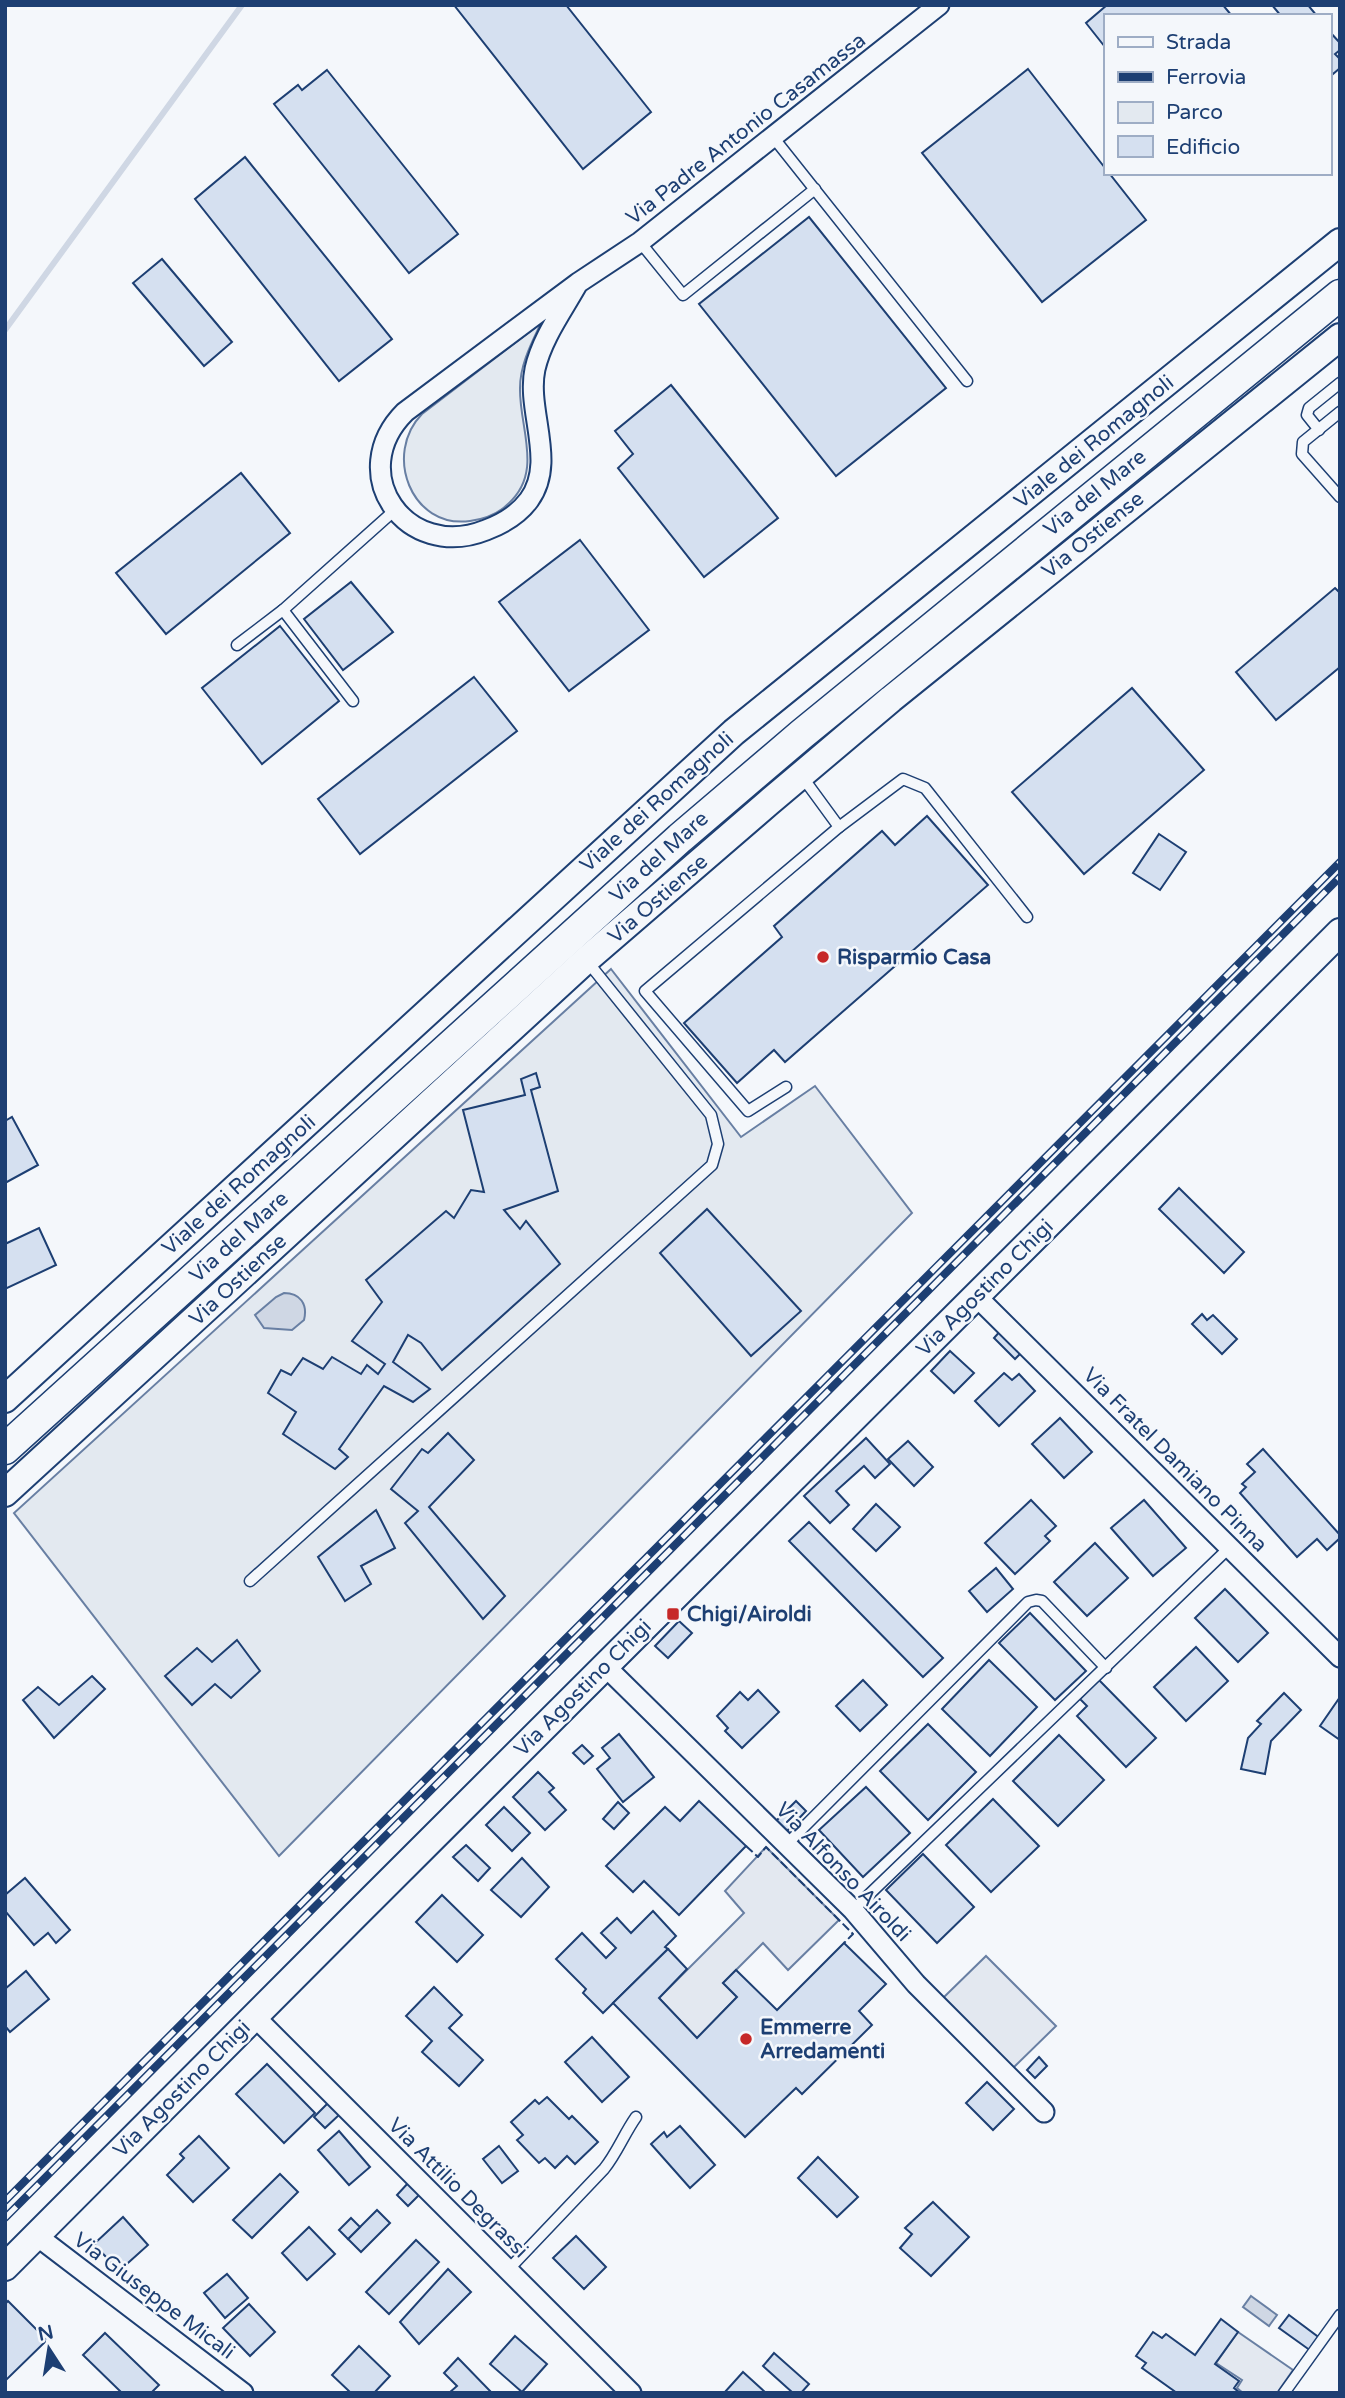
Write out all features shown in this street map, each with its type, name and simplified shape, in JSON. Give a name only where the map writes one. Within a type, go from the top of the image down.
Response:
[{"type":"main road","name":"Viale dei Romagnoli","points":[[5,1399],[734,732],[1340,242]]},
{"type":"main road","name":"Via del Mare","points":[[5,1450],[700,821],[802,734],[1340,295]]},
{"type":"main road","name":"Via Ostiense","points":[[5,1493],[586,960],[901,691],[1340,337]]},
{"type":"main road","name":"Via Agostino Chigi","points":[[5,2267],[1340,932]]},
{"type":"street","name":"Via Padre Antonio Casamassa","points":[[578,283],[546,339],[535,368],[533,393],[541,445],[540,462],[528,502],[497,526],[456,538],[434,536],[402,518],[383,486],[380,466],[385,440],[392,426],[405,412],[578,283],[640,242],[939,5]]},
{"type":"street","name":"Via Fratel Damiano Pinna","points":[[977,1297],[1340,1657]]},
{"type":"street","name":"Via Alfonso Airoldi","points":[[605,1666],[853,1910],[916,1984],[1044,2112]]},
{"type":"street","name":"Via Attilio Degrassi","points":[[254,2016],[631,2393]]},
{"type":"street","name":"Via Giuseppe Micali","points":[[37,2236],[243,2393]]},
{"type":"lane","points":[[773,137],[967,381]]},
{"type":"lane","points":[[640,242],[683,295],[815,189]]},
{"type":"lane","points":[[1319,429],[1307,415],[1309,408],[1340,383]]},
{"type":"lane","points":[[1340,412],[1303,442],[1302,454],[1340,497]]},
{"type":"lane","points":[[237,645],[283,610],[395,510]]},
{"type":"lane","points":[[283,610],[354,701]]},
{"type":"lane","points":[[800,775],[839,827]]},
{"type":"lane","points":[[786,1087],[748,1111],[645,992],[839,827],[903,779],[925,788],[1027,917]]},
{"type":"lane","points":[[250,1581],[712,1165],[718,1143],[711,1115],[586,960]]},
{"type":"lane","points":[[853,1910],[1231,1546]]},
{"type":"lane","points":[[787,1844],[1028,1602],[1042,1601],[1106,1668]]},
{"type":"lane","points":[[508,2270],[604,2169],[614,2157],[623,2136],[636,2117]]},
{"type":"lane","points":[[1284,2393],[1340,2315]]},
{"type":"green space","points":[[541,323],[520,379],[527,464],[519,491],[500,511],[481,519],[449,520],[432,513],[419,501],[409,486],[404,468],[410,430],[422,414]]},
{"type":"green space","points":[[611,969],[741,1137],[815,1086],[912,1213],[279,1856],[14,1513]]},
{"type":"shaded area","points":[[284,1293],[294,1295],[302,1301],[305,1309],[304,1320],[292,1330],[264,1328],[255,1315]]},
{"type":"shaded area","points":[[766,1847],[839,1920],[788,1970],[763,1943],[723,1983],[737,1997],[697,2038],[659,1998],[744,1913],[725,1891]]},
{"type":"shaded area","points":[[986,1956],[1056,2026],[1013,2068],[943,1998]]},
{"type":"shaded area","points":[[1251,2296],[1277,2315],[1269,2326],[1243,2307]]},
{"type":"shaded area","points":[[1238,2332],[1293,2370],[1277,2393],[1243,2393],[1237,2388],[1242,2380],[1216,2363]]},
{"type":"building","points":[[454,5],[566,5],[651,112],[583,169]]},
{"type":"building","points":[[1107,5],[1223,5],[1230,14],[1104,14],[1104,46],[1086,23]]},
{"type":"building","points":[[1272,5],[1308,5],[1315,14],[1279,14]]},
{"type":"building","points":[[1331,33],[1340,43],[1340,50],[1335,54],[1340,59],[1340,68],[1333,74]]},
{"type":"building","points":[[1028,69],[1104,167],[1104,175],[1111,175],[1146,220],[1042,302],[922,153]]},
{"type":"building","points":[[327,70],[458,234],[409,273],[274,104],[298,85],[302,90]]},
{"type":"building","points":[[245,157],[392,339],[339,381],[195,199]]},
{"type":"building","points":[[809,217],[946,388],[836,476],[699,304]]},
{"type":"building","points":[[162,259],[232,342],[204,366],[133,283]]},
{"type":"building","points":[[671,385],[778,518],[704,577],[618,468],[633,454],[615,431]]},
{"type":"building","points":[[241,473],[290,533],[166,634],[116,573]]},
{"type":"building","points":[[580,540],[649,630],[569,691],[499,602]]},
{"type":"building","points":[[351,582],[393,632],[343,670],[304,619]]},
{"type":"building","points":[[1335,588],[1340,593],[1340,667],[1276,720],[1236,672]]},
{"type":"building","points":[[280,626],[339,701],[262,764],[202,688]]},
{"type":"building","points":[[474,677],[517,731],[360,854],[318,799]]},
{"type":"building","points":[[1132,688],[1204,770],[1084,874],[1012,792]]},
{"type":"building","points":[[927,816],[988,885],[785,1062],[774,1050],[737,1083],[684,1023],[782,937],[774,926],[882,831],[895,845]]},
{"type":"building","points":[[1159,834],[1186,852],[1160,890],[1133,873]]},
{"type":"building","points":[[536,1073],[540,1087],[531,1090],[558,1191],[504,1210],[520,1229],[526,1221],[560,1264],[442,1370],[421,1343],[408,1335],[393,1362],[430,1389],[413,1402],[384,1386],[339,1449],[348,1457],[335,1469],[283,1434],[296,1412],[268,1393],[281,1370],[291,1375],[303,1358],[323,1369],[332,1357],[361,1374],[367,1365],[378,1374],[385,1364],[352,1341],[382,1302],[366,1280],[446,1211],[454,1218],[471,1190],[484,1192],[463,1110],[525,1095],[521,1079]]},
{"type":"building","points":[[12,1117],[38,1165],[5,1183],[5,1121]]},
{"type":"building","points":[[1179,1188],[1244,1252],[1224,1273],[1159,1209]]},
{"type":"building","points":[[707,1209],[801,1311],[751,1356],[660,1253]]},
{"type":"building","points":[[39,1228],[56,1265],[5,1289],[5,1244]]},
{"type":"building","points":[[1202,1314],[1207,1320],[1213,1315],[1237,1339],[1222,1354],[1192,1324]]},
{"type":"building","points":[[1002,1329],[1023,1351],[1015,1359],[994,1338]]},
{"type":"building","points":[[950,1351],[974,1373],[954,1393],[931,1371]]},
{"type":"building","points":[[1004,1373],[1012,1380],[1019,1374],[1035,1391],[999,1426],[975,1401]]},
{"type":"building","points":[[1060,1418],[1092,1452],[1064,1478],[1032,1444]]},
{"type":"building","points":[[448,1433],[474,1460],[429,1507],[505,1596],[483,1619],[405,1523],[418,1511],[391,1489],[422,1449],[428,1453]]},
{"type":"building","points":[[866,1438],[890,1464],[875,1478],[864,1466],[836,1491],[849,1505],[830,1523],[804,1496]]},
{"type":"building","points":[[908,1441],[933,1467],[914,1486],[888,1459]]},
{"type":"building","points":[[1263,1449],[1340,1535],[1327,1550],[1317,1539],[1297,1557],[1240,1493],[1246,1487],[1242,1484],[1255,1472],[1247,1464]]},
{"type":"building","points":[[1031,1500],[1056,1526],[1045,1536],[1050,1541],[1015,1574],[985,1543]]},
{"type":"building","points":[[1144,1500],[1186,1548],[1153,1576],[1111,1528]]},
{"type":"building","points":[[876,1504],[900,1527],[876,1551],[853,1529]]},
{"type":"building","points":[[376,1510],[395,1548],[361,1566],[371,1584],[345,1601],[318,1557]]},
{"type":"building","points":[[809,1522],[943,1658],[923,1677],[789,1541]]},
{"type":"building","points":[[1095,1543],[1128,1578],[1087,1616],[1054,1582]]},
{"type":"building","points":[[996,1568],[1013,1589],[987,1612],[969,1591]]},
{"type":"building","points":[[1225,1589],[1268,1633],[1238,1662],[1195,1618]]},
{"type":"building","points":[[1030,1613],[1086,1671],[1055,1700],[999,1643]]},
{"type":"building","points":[[679,1621],[692,1633],[668,1658],[655,1646]]},
{"type":"building","points":[[237,1640],[260,1671],[231,1698],[215,1684],[192,1705],[165,1676],[197,1648],[212,1662]]},
{"type":"building","points":[[1196,1647],[1228,1681],[1186,1721],[1154,1687]]},
{"type":"building","points":[[989,1660],[1037,1707],[990,1756],[942,1709]]},
{"type":"building","points":[[92,1676],[105,1689],[54,1738],[23,1700],[38,1687],[59,1705]]},
{"type":"building","points":[[863,1680],[887,1705],[860,1731],[836,1706]]},
{"type":"building","points":[[1099,1680],[1156,1738],[1126,1767],[1077,1716],[1087,1706],[1080,1699]]},
{"type":"building","points":[[758,1690],[779,1712],[742,1748],[725,1731],[728,1728],[717,1716],[740,1692],[748,1700]]},
{"type":"building","points":[[1284,1693],[1301,1710],[1271,1741],[1265,1774],[1241,1769],[1248,1738],[1261,1724],[1257,1721]]},
{"type":"building","points":[[1340,1697],[1340,1740],[1320,1726]]},
{"type":"building","points":[[928,1724],[976,1772],[928,1820],[880,1771]]},
{"type":"building","points":[[619,1734],[654,1777],[623,1802],[597,1769],[610,1758],[602,1748]]},
{"type":"building","points":[[1059,1735],[1104,1780],[1058,1826],[1013,1781]]},
{"type":"building","points":[[582,1745],[593,1756],[584,1764],[573,1753]]},
{"type":"building","points":[[538,1772],[554,1788],[549,1792],[566,1810],[545,1830],[513,1797]]},
{"type":"building","points":[[866,1787],[910,1833],[863,1877],[819,1830]]},
{"type":"building","points":[[993,1799],[1039,1846],[991,1892],[946,1845]]},
{"type":"building","points":[[699,1801],[746,1846],[679,1915],[644,1881],[633,1892],[606,1866],[665,1807],[680,1821]]},
{"type":"building","points":[[796,1801],[806,1811],[787,1831],[776,1821]]},
{"type":"building","points":[[618,1802],[629,1813],[614,1829],[603,1819]]},
{"type":"building","points":[[504,1807],[530,1833],[512,1851],[486,1825]]},
{"type":"building","points":[[466,1845],[490,1868],[478,1881],[453,1857]]},
{"type":"building","points":[[923,1854],[974,1907],[937,1943],[886,1890]]},
{"type":"building","points":[[522,1858],[549,1887],[521,1917],[491,1890]]},
{"type":"building","points":[[25,1878],[70,1930],[56,1943],[48,1933],[34,1945],[5,1911],[5,1895]]},
{"type":"building","points":[[442,1895],[483,1935],[457,1962],[416,1922]]},
{"type":"building","points":[[653,1911],[676,1936],[665,1947],[668,1949],[603,2013],[583,1993],[586,1989],[556,1959],[582,1933],[606,1958],[616,1948],[601,1933],[617,1918],[631,1933]]},
{"type":"building","points":[[844,1943],[886,1984],[859,2011],[872,2025],[802,2094],[796,2088],[745,2137],[613,2003],[668,1949],[687,1969],[659,1998],[697,2038],[737,1997],[723,1983],[736,1970],[777,2010]]},
{"type":"building","points":[[26,1971],[49,1999],[10,2032],[5,2026],[5,1989]]},
{"type":"building","points":[[434,1987],[462,2015],[449,2028],[483,2060],[459,2086],[422,2052],[432,2041],[406,2016]]},
{"type":"building","points":[[592,2037],[629,2077],[602,2102],[565,2062]]},
{"type":"building","points":[[1039,2057],[1047,2066],[1035,2078],[1027,2070]]},
{"type":"building","points":[[267,2064],[315,2113],[284,2143],[236,2094]]},
{"type":"building","points":[[987,2082],[1014,2109],[993,2130],[966,2103]]},
{"type":"building","points":[[547,2097],[569,2119],[572,2116],[598,2142],[575,2164],[567,2156],[555,2168],[545,2158],[539,2163],[517,2140],[523,2135],[511,2122],[535,2100],[539,2104]]},
{"type":"building","points":[[328,2103],[339,2115],[325,2128],[314,2117]]},
{"type":"building","points":[[680,2126],[715,2165],[690,2188],[651,2144],[664,2132],[667,2137]]},
{"type":"building","points":[[339,2131],[370,2167],[349,2185],[318,2150]]},
{"type":"building","points":[[199,2136],[229,2168],[193,2202],[167,2175],[184,2158],[180,2154]]},
{"type":"building","points":[[499,2146],[518,2171],[502,2183],[483,2159]]},
{"type":"building","points":[[818,2157],[858,2197],[837,2217],[798,2178]]},
{"type":"building","points":[[280,2174],[298,2192],[252,2238],[233,2220]]},
{"type":"building","points":[[409,2182],[421,2193],[408,2206],[397,2195]]},
{"type":"building","points":[[933,2202],[969,2237],[931,2276],[900,2248],[912,2234],[905,2228]]},
{"type":"building","points":[[377,2210],[390,2223],[361,2252],[348,2239]]},
{"type":"building","points":[[123,2217],[148,2245],[119,2271],[94,2244]]},
{"type":"building","points":[[351,2218],[360,2227],[348,2239],[339,2230]]},
{"type":"building","points":[[309,2227],[335,2254],[307,2280],[282,2253]]},
{"type":"building","points":[[576,2236],[606,2267],[584,2289],[553,2258]]},
{"type":"building","points":[[416,2240],[439,2262],[389,2314],[366,2292]]},
{"type":"building","points":[[448,2269],[471,2292],[419,2344],[400,2322]]},
{"type":"building","points":[[227,2274],[248,2298],[225,2318],[204,2293]]},
{"type":"building","points":[[8,2301],[47,2340],[5,2381],[5,2304]]},
{"type":"building","points":[[249,2304],[275,2332],[250,2356],[223,2328]]},
{"type":"building","points":[[1289,2315],[1321,2339],[1311,2351],[1279,2328]]},
{"type":"building","points":[[1221,2319],[1238,2332],[1215,2364],[1239,2381],[1234,2388],[1240,2393],[1177,2393],[1142,2368],[1146,2363],[1136,2356],[1153,2332],[1162,2338],[1166,2334],[1195,2355]]},
{"type":"building","points":[[105,2333],[159,2385],[151,2393],[122,2393],[83,2355]]},
{"type":"building","points":[[515,2336],[547,2364],[522,2392],[490,2364]]},
{"type":"building","points":[[359,2346],[390,2376],[374,2393],[351,2393],[332,2375]]},
{"type":"building","points":[[774,2353],[809,2384],[801,2393],[793,2393],[763,2366]]},
{"type":"building","points":[[458,2358],[492,2393],[449,2393],[457,2386],[444,2373]]},
{"type":"building","points":[[743,2372],[766,2393],[724,2393]]},
{"type":"waterway","points":[[5,330],[242,5]]},
{"type":"railway","points":[[5,2201],[1340,862]]},
{"type":"railway","points":[[5,2218],[1340,877]]},
{"type":"fence","points":[[746,1846],[758,1857],[766,1847],[853,1934],[844,1943]]},
{"type":"place","name":"Risparmio Casa","points":[[823,957]]},
{"type":"place","name":"Chigi/Airoldi","points":[[673,1614]]},
{"type":"place","name":"Emmerre Arredamenti","points":[[746,2039]]}]
